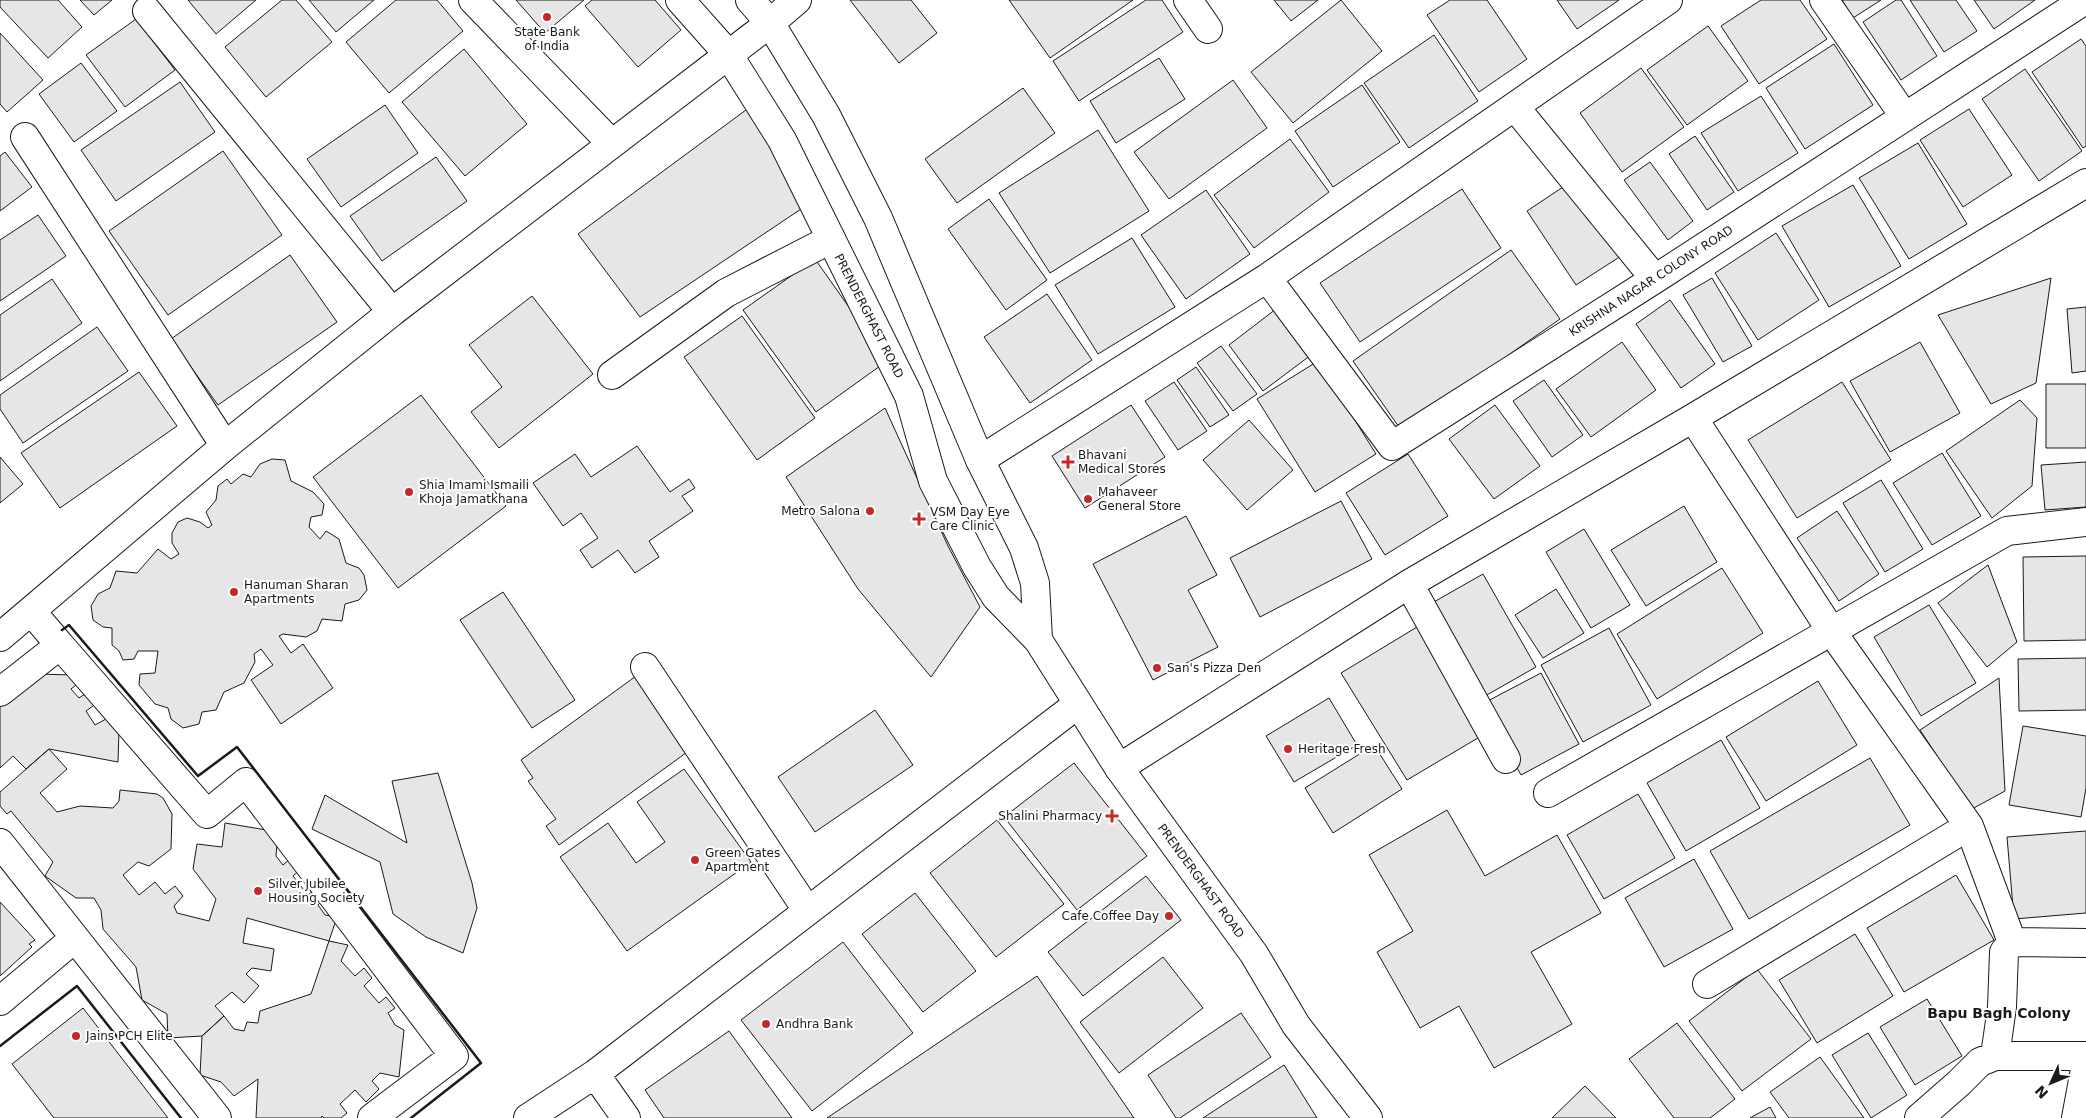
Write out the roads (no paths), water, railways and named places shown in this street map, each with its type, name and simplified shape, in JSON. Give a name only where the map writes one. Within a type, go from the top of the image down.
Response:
[{"type":"street","points":[[472,0],[611,143]]},
{"type":"street","name":"PRENDERGHAST ROAD","points":[[680,0],[728,54],[782,140],[910,396],[934,481],[977,567],[996,597],[1038,640],[1119,768],[1254,954],[1296,1025],[1368,1118]]},
{"type":"street","name":"PRENDERGHAST ROAD","points":[[750,0],[770,23],[826,116],[878,218],[980,460],[1024,548],[1036,583],[1038,640]]},
{"type":"street","points":[[0,636],[225,446],[392,312],[770,23],[797,0]]},
{"type":"street","points":[[1188,0],[1208,30]]},
{"type":"street","points":[[980,460],[1267,278],[1668,0]]},
{"type":"street","points":[[1824,0],[1905,117]]},
{"type":"street","name":"KRISHNA NAGAR COLONY ROAD","points":[[1267,278],[1392,446],[1655,279],[2085,0]]},
{"type":"street","points":[[147,11],[392,312]]},
{"type":"street","points":[[1515,107],[1655,279]]},
{"type":"street","points":[[25,137],[225,446]]},
{"type":"street","points":[[1119,768],[1409,584],[1693,418],[2086,183]]},
{"type":"street","points":[[612,375],[726,293],[831,239]]},
{"type":"street","points":[[1693,418],[1832,632],[1969,826],[2012,942]]},
{"type":"street","points":[[1548,793],[2007,531],[2086,522]]},
{"type":"street","points":[[1409,584],[1506,759]]},
{"type":"street","points":[[31,611],[207,814],[246,782],[454,1056],[372,1118]]},
{"type":"street","points":[[0,692],[60,645]]},
{"type":"street","points":[[645,667],[807,910]]},
{"type":"street","points":[[528,1118],[595,1074],[1078,704]]},
{"type":"street","points":[[1707,984],[1969,826]]},
{"type":"street","points":[[0,843],[217,1118]]},
{"type":"street","points":[[0,1000],[75,938]]},
{"type":"street","points":[[2012,942],[2086,943]]},
{"type":"street","points":[[1995,1056],[2002,1007],[2004,952],[2012,942]]},
{"type":"street","points":[[1920,1118],[1980,1062],[1995,1056],[2086,1056]]},
{"type":"street","points":[[2076,1118],[2086,1064]]},
{"type":"street","points":[[595,1074],[626,1118]]},
{"type":"place","name":"State Bank of India","points":[[547,17]]},
{"type":"place","name":"Bhavani Medical Stores","points":[[1068,462]]},
{"type":"place","name":"Shia Imami Ismaili Khoja Jamatkhana","points":[[409,492]]},
{"type":"place","name":"Mahaveer General Store","points":[[1088,499]]},
{"type":"place","name":"Metro Salona","points":[[870,511]]},
{"type":"place","name":"VSM Day Eye Care Clinic","points":[[919,519]]},
{"type":"place","name":"Hanuman Sharan Apartments","points":[[234,592]]},
{"type":"place","name":"San's Pizza Den","points":[[1157,668]]},
{"type":"place","name":"Heritage Fresh","points":[[1288,749]]},
{"type":"place","name":"Shalini Pharmacy","points":[[1112,816]]},
{"type":"place","name":"Green Gates Apartment","points":[[695,860]]},
{"type":"place","name":"Silver Jubilee Housing Society","points":[[258,891]]},
{"type":"place","name":"Cafe Coffee Day","points":[[1169,916]]},
{"type":"place","name":"Andhra Bank","points":[[766,1024]]},
{"type":"place","name":"Jains PCH Elite","points":[[76,1036]]},
{"type":"district","name":"Bapu Bagh Colony","points":[[1999,1013]]}]
